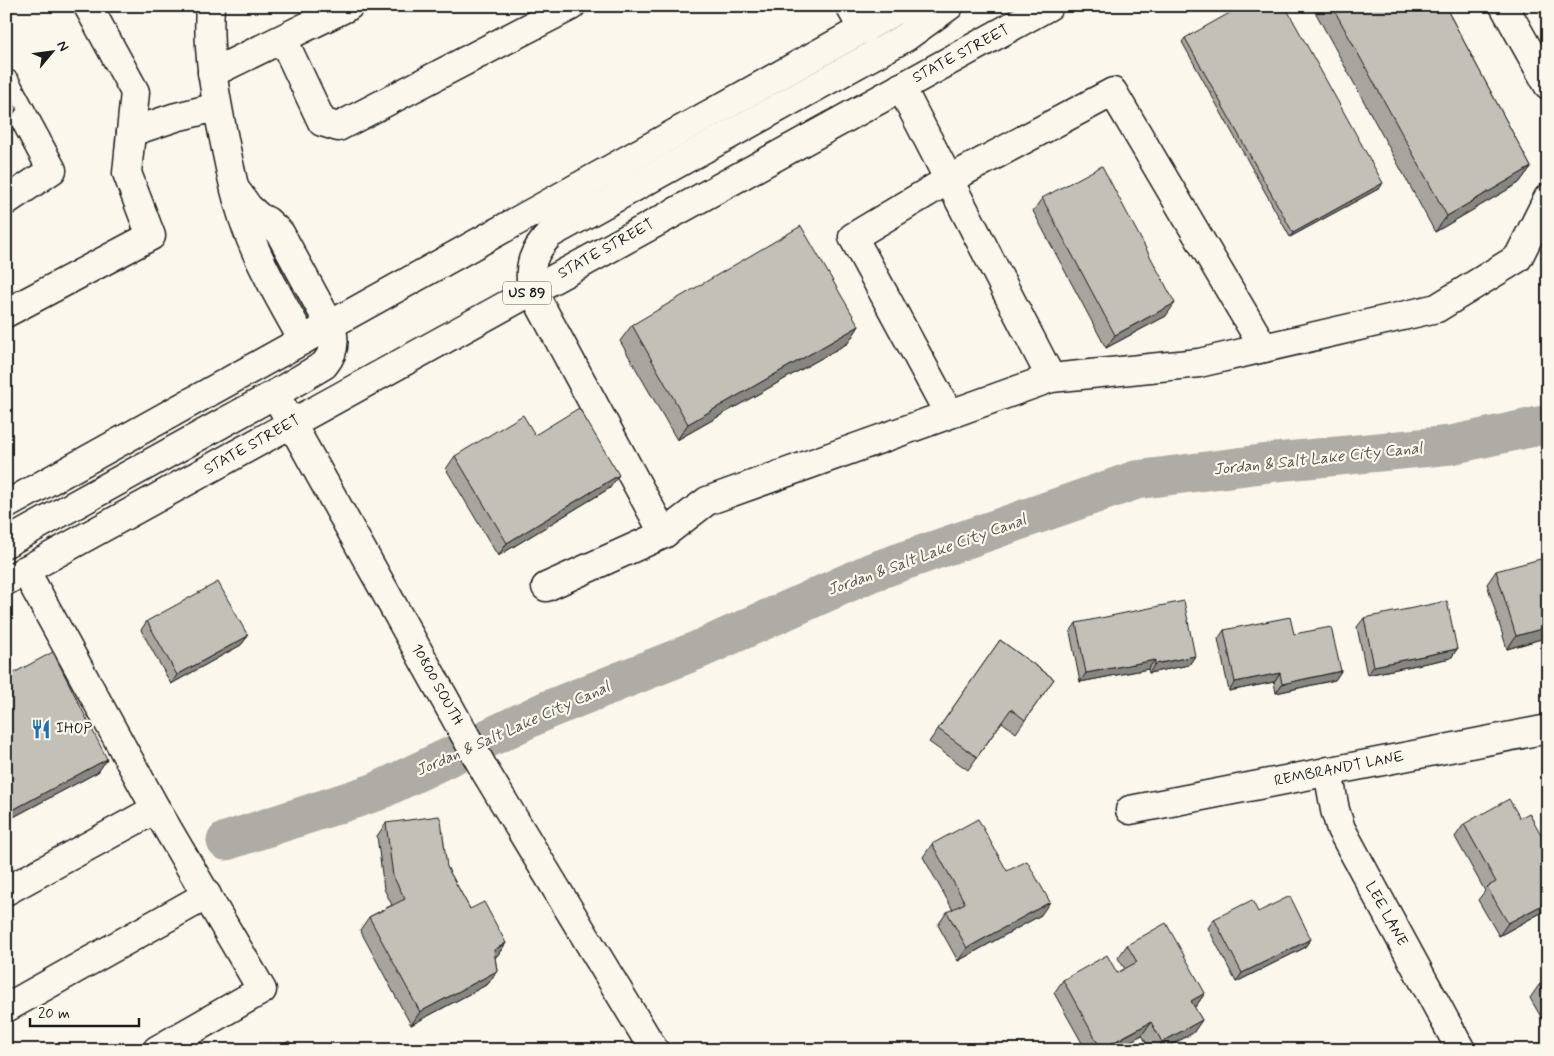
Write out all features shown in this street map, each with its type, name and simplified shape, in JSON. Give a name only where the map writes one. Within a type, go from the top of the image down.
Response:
[{"type":"main road","points":[[6,313],[150,236],[127,173],[135,92],[88,6]]},
{"type":"main road","points":[[210,6],[210,53],[217,107],[244,222],[255,250],[303,340]]},
{"type":"main road","points":[[212,73],[350,6]]},
{"type":"main road","points":[[283,39],[322,122],[338,127],[571,6]]},
{"type":"main road","points":[[850,6],[863,30]]},
{"type":"main road","points":[[6,505],[904,6]]},
{"type":"main road","points":[[664,534],[532,290],[530,279],[534,256],[550,234],[906,37],[949,6]]},
{"type":"main road","name":"STATE STREET","points":[[16,575],[1049,6]]},
{"type":"main road","points":[[1504,6],[1548,85]]},
{"type":"main road","points":[[6,84],[52,170],[6,201]]},
{"type":"main road","points":[[900,87],[1051,378]]},
{"type":"main road","points":[[948,414],[853,237],[948,180],[1113,92],[1264,348]]},
{"type":"main road","points":[[131,132],[176,117],[217,107]]},
{"type":"main road","points":[[6,543],[275,394],[324,365],[330,359],[334,342],[330,325],[280,233],[248,207],[234,185]]},
{"type":"main road","points":[[546,587],[664,534],[707,501],[1051,378],[1199,363],[1437,308],[1518,258],[1548,198]]},
{"type":"main road","name":"10800 SOUTH","points":[[275,394],[485,771],[654,1050]]},
{"type":"main road","points":[[16,575],[262,990],[157,1050]]},
{"type":"main road","name":"REMBRANDT LANE","points":[[1130,810],[1548,729]]},
{"type":"main road","name":"LEE LANE","points":[[1328,772],[1335,810],[1351,850],[1461,1050]]},
{"type":"main road","points":[[6,892],[156,809]]},
{"type":"main road","points":[[6,1008],[207,895]]},
{"type":"building","points":[[1242,6],[1285,6],[1383,183],[1293,233],[1185,38]]},
{"type":"building","points":[[1332,6],[1445,6],[1531,167],[1447,216]]},
{"type":"building","points":[[6,89],[17,109],[6,115]]},
{"type":"building","points":[[1102,166],[1175,303],[1115,335],[1042,198]]},
{"type":"building","points":[[801,226],[859,326],[688,424],[632,325]]},
{"type":"building","points":[[579,408],[619,475],[507,543],[455,456],[523,415],[535,435]]},
{"type":"building","points":[[1548,557],[1548,627],[1516,636],[1496,571]]},
{"type":"building","points":[[218,582],[248,636],[177,675],[147,621]]},
{"type":"building","points":[[1184,601],[1195,656],[1155,664],[1155,660],[1086,673],[1076,623]]},
{"type":"building","points":[[1447,601],[1457,649],[1374,666],[1364,618]]},
{"type":"building","points":[[1290,617],[1294,634],[1331,627],[1341,671],[1282,684],[1280,673],[1235,682],[1224,630]]},
{"type":"building","points":[[1000,640],[1054,679],[1025,720],[1011,709],[977,757],[938,729]]},
{"type":"building","name":"IHOP","points":[[53,652],[107,759],[9,812],[6,806],[6,677]]},
{"type":"building","points":[[1509,799],[1520,818],[1529,813],[1548,847],[1548,902],[1508,923],[1487,887],[1496,882],[1464,824]]},
{"type":"building","points":[[439,816],[447,867],[470,909],[484,902],[506,943],[494,950],[497,971],[420,1012],[369,917],[405,899],[393,876],[386,823]]},
{"type":"building","points":[[978,819],[1007,871],[1027,861],[1050,902],[967,948],[947,912],[965,903],[932,844]]},
{"type":"building","points":[[1290,896],[1311,939],[1242,973],[1214,919],[1252,900],[1258,912]]},
{"type":"building","points":[[1166,923],[1205,993],[1191,1001],[1202,1020],[1162,1042],[1151,1022],[1101,1049],[1063,980],[1107,955],[1117,973],[1137,962],[1127,945]]},
{"type":"building","points":[[1548,979],[1548,1000],[1539,985]]},
{"type":"building","points":[[289,1041],[295,1050],[274,1050]]},
{"type":"waterway","name":"Jordan & Salt Lake City Canal","points":[[226,841],[376,792],[547,710],[698,650],[872,572],[1136,480],[1276,462],[1451,445],[1548,424]]},
{"type":"place","name":"IHOP","points":[[41,729]]}]
